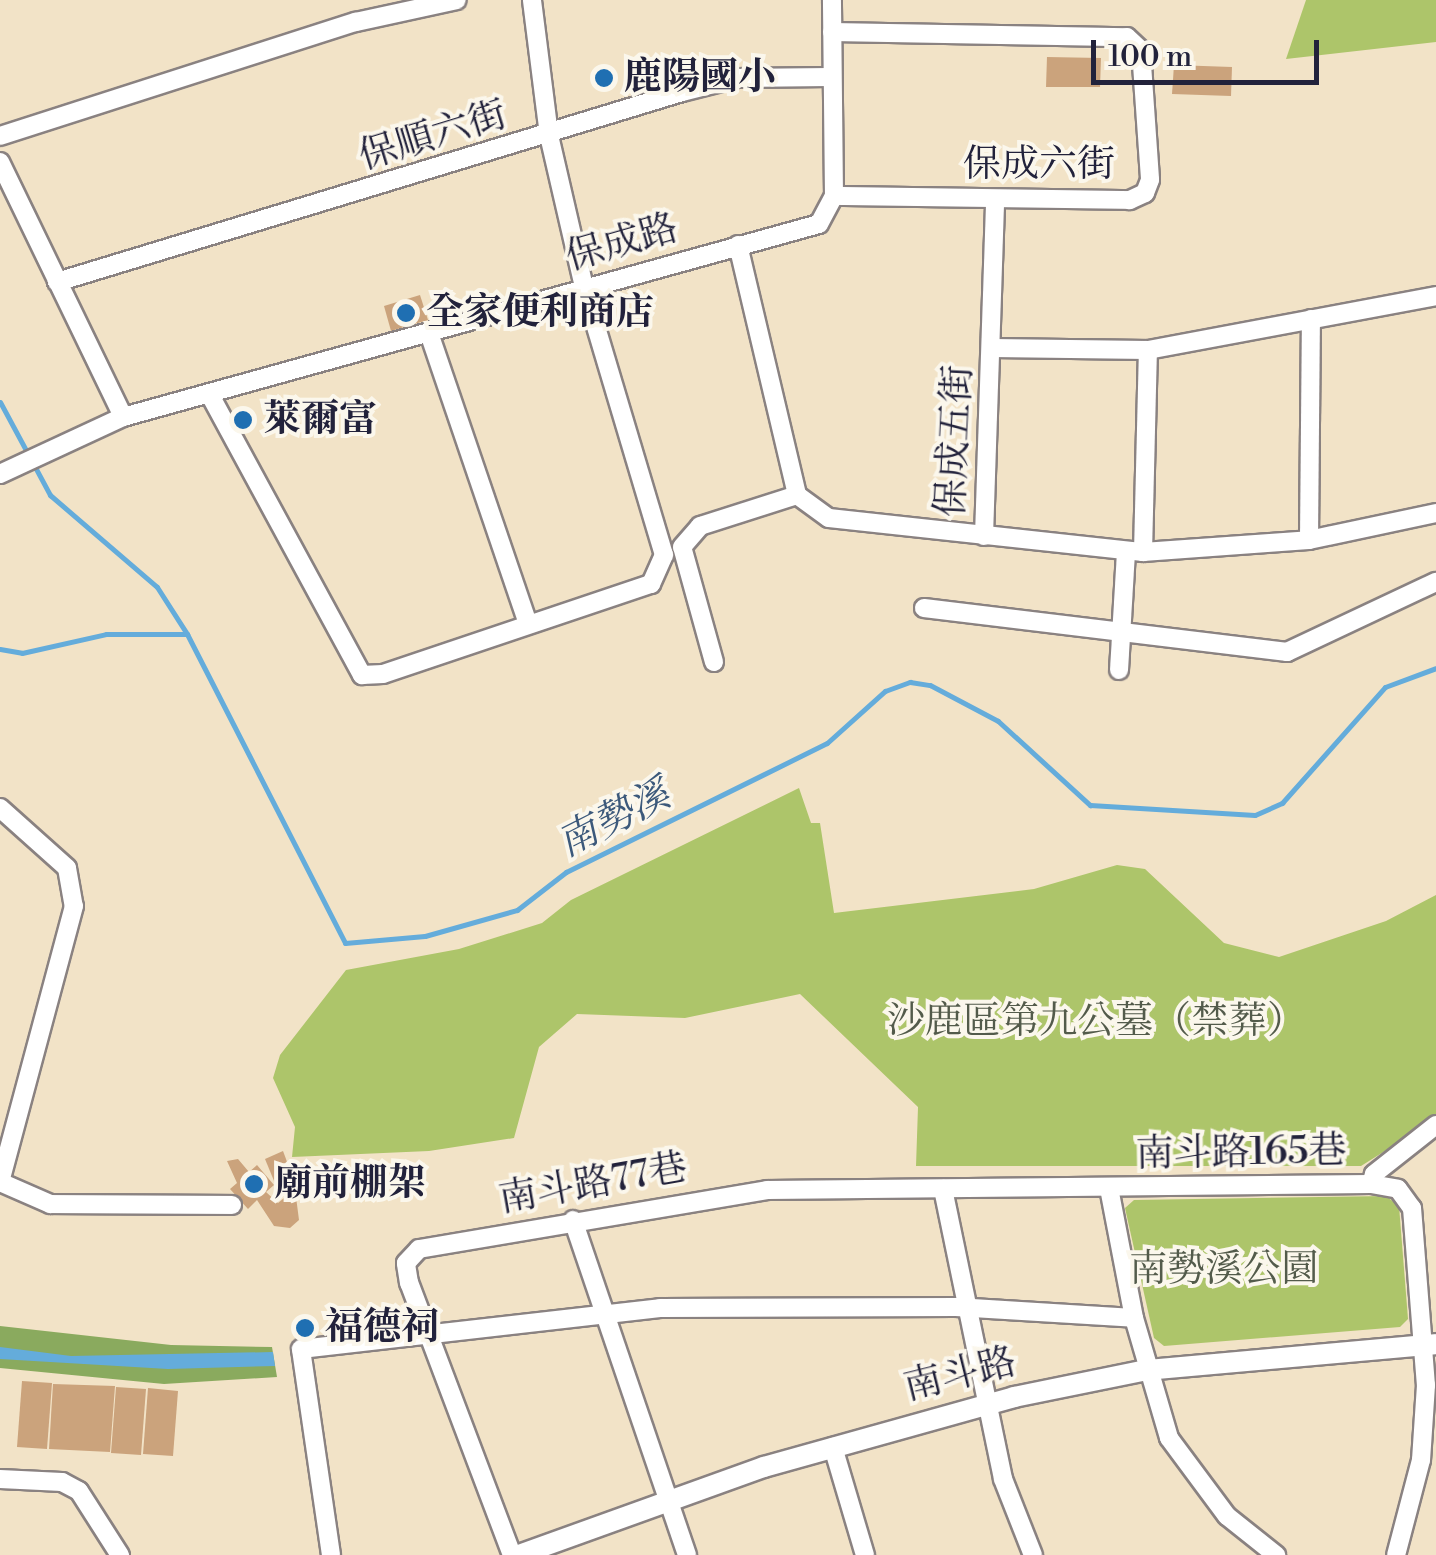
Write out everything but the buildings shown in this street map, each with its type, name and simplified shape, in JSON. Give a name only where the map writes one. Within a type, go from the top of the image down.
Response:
[{"type":"street","points":[[0,136],[356,22],[457,0]]},
{"type":"street","points":[[210,395],[354,669],[384,674],[651,584],[664,555],[584,287],[549,135],[532,0]]},
{"type":"street","points":[[832,0],[834,196]]},
{"type":"street","name":"保成六街","points":[[832,32],[1126,37],[1141,50],[1145,193],[1130,200],[834,196]]},
{"type":"street","name":"保順六街","points":[[57,282],[737,78],[830,77]]},
{"type":"street","points":[[0,162],[124,418]]},
{"type":"street","name":"保成路","points":[[0,474],[124,418],[819,224],[834,196]]},
{"type":"street","name":"保成五街","points":[[797,495],[829,518],[984,536],[995,199]]},
{"type":"street","points":[[714,662],[682,547],[700,526],[797,495],[738,244]]},
{"type":"street","points":[[992,348],[1148,350],[1436,296]]},
{"type":"street","points":[[1309,540],[1310,319]]},
{"type":"street","points":[[429,333],[528,624]]},
{"type":"street","points":[[1119,670],[1135,552],[1148,350]]},
{"type":"street","points":[[984,536],[1135,552],[1309,540],[1436,512]]},
{"type":"street","points":[[924,608],[1287,652],[1436,582]]},
{"type":"street","points":[[0,808],[67,868],[74,906],[0,1182],[50,1204],[232,1205]]},
{"type":"street","points":[[1372,1184],[1374,1174],[1436,1125]]},
{"type":"street","name":"南斗路165巷","points":[[1276,1555],[1227,1516],[1189,1471],[1169,1438],[1134,1318],[1109,1188],[1372,1184],[1398,1189],[1412,1208],[1429,1344],[1424,1439],[1396,1555]]},
{"type":"street","name":"南斗路77巷","points":[[516,1555],[406,1273],[419,1249],[768,1190],[1109,1188]]},
{"type":"street","points":[[943,1189],[1008,1495],[1033,1555]]},
{"type":"street","points":[[573,1220],[687,1555]]},
{"type":"street","points":[[331,1555],[301,1349],[602,1311],[968,1307],[1134,1318]]},
{"type":"street","name":"南斗路","points":[[516,1555],[670,1499],[989,1403],[1147,1370],[1429,1344]]},
{"type":"street","points":[[833,1447],[865,1555]]},
{"type":"street","points":[[0,1480],[62,1482],[79,1491],[120,1555]]},
{"type":"green space","points":[[1306,0],[1436,0],[1436,42],[1286,59]]},
{"type":"green space","name":"沙鹿區第九公墓（禁葬）","points":[[799,788],[811,823],[820,823],[834,913],[1034,889],[1117,865],[1145,869],[1224,943],[1279,957],[1386,921],[1436,895],[1436,1119],[1361,1166],[916,1166],[918,1107],[800,994],[685,1018],[577,1014],[539,1047],[514,1138],[429,1151],[292,1157],[295,1127],[273,1078],[280,1055],[346,970],[459,949],[542,923],[571,900]]},
{"type":"green space","name":"南勢溪公園","points":[[1386,1196],[1399,1206],[1408,1319],[1400,1327],[1164,1346],[1154,1338],[1125,1208],[1134,1200]]},
{"type":"green space","points":[[0,1326],[171,1345],[272,1347],[277,1377],[164,1384],[0,1368]]},
{"type":"water","points":[[0,1347],[71,1356],[273,1352],[275,1366],[168,1369],[0,1359]]},
{"type":"waterway","name":"南勢溪","points":[[0,402],[50,495],[157,587],[187,634],[345,943],[425,936],[517,910],[566,872],[827,743],[885,691],[910,682],[930,685],[998,721],[1090,805],[1255,815],[1282,803],[1385,687],[1436,668]]},
{"type":"waterway","points":[[0,649],[22,653],[106,634],[187,634]]},
{"type":"place","name":"鹿陽國小","points":[[604,78]]},
{"type":"place","name":"全家便利商店","points":[[406,313]]},
{"type":"place","name":"萊爾富","points":[[243,420]]},
{"type":"place","name":"廟前棚架","points":[[254,1184]]},
{"type":"place","name":"福德祠","points":[[305,1328]]}]
